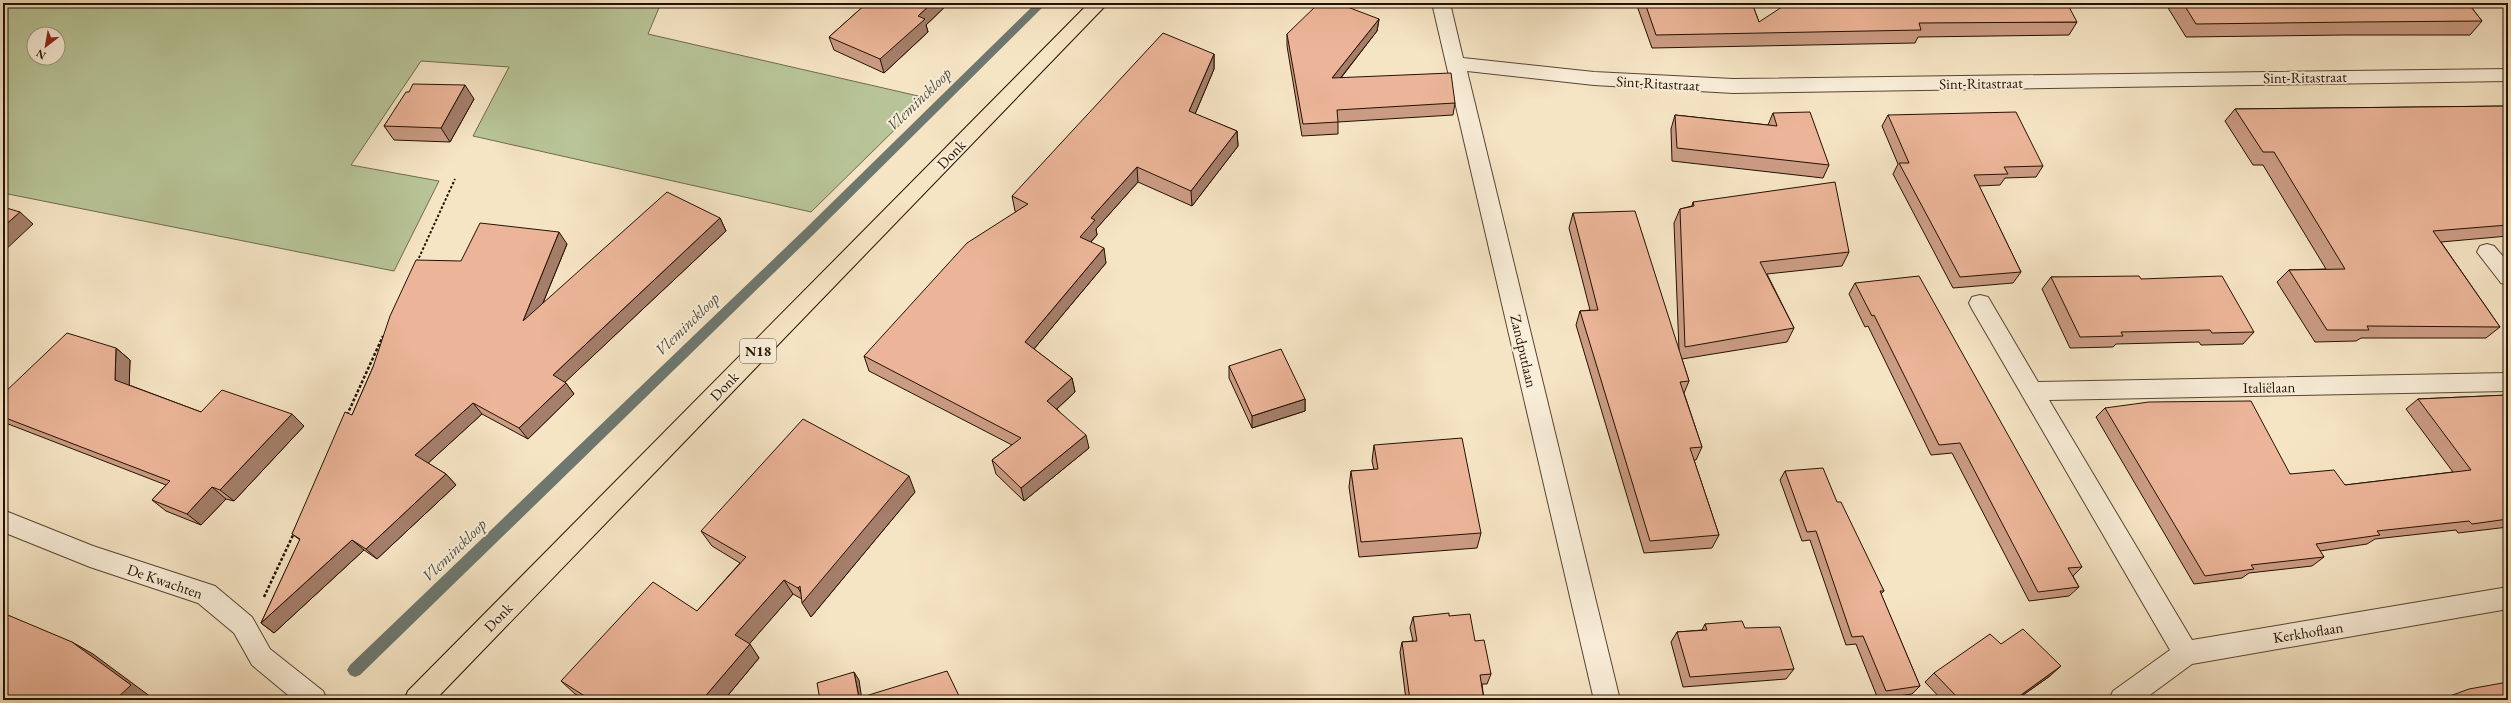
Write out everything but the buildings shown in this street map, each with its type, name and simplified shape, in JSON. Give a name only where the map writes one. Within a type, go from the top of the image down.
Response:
[{"type":"main road","name":"Donk","points":[[417,700],[1099,3]]},
{"type":"street","name":"Zandputlaan","points":[[1441,3],[1606,700]]},
{"type":"street","name":"Sint-Ritastraat","points":[[1456,63],[1546,75],[1666,85],[1733,86],[2508,75]]},
{"type":"street","points":[[2487,252],[2508,277]]},
{"type":"street","points":[[1980,303],[2030,391],[2186,652]]},
{"type":"street","name":"Italiëlaan","points":[[2030,391],[2508,382]]},
{"type":"street","name":"De Kwachten","points":[[3,521],[90,556],[206,594],[243,625],[261,657],[314,700]]},
{"type":"street","name":"Kerkhoflaan","points":[[2122,700],[2186,652],[2508,598]]},
{"type":"path","points":[[415,266],[455,179]]},
{"type":"path","points":[[346,417],[386,331]]},
{"type":"path","points":[[247,634],[297,526]]},
{"type":"green space","points":[[3,3],[661,3],[648,34],[927,98],[811,212],[473,136],[509,67],[421,61],[351,165],[439,181],[394,271],[3,193]]},
{"type":"waterway","name":"Vleminckloop","points":[[355,670],[809,232],[1042,3]]}]
